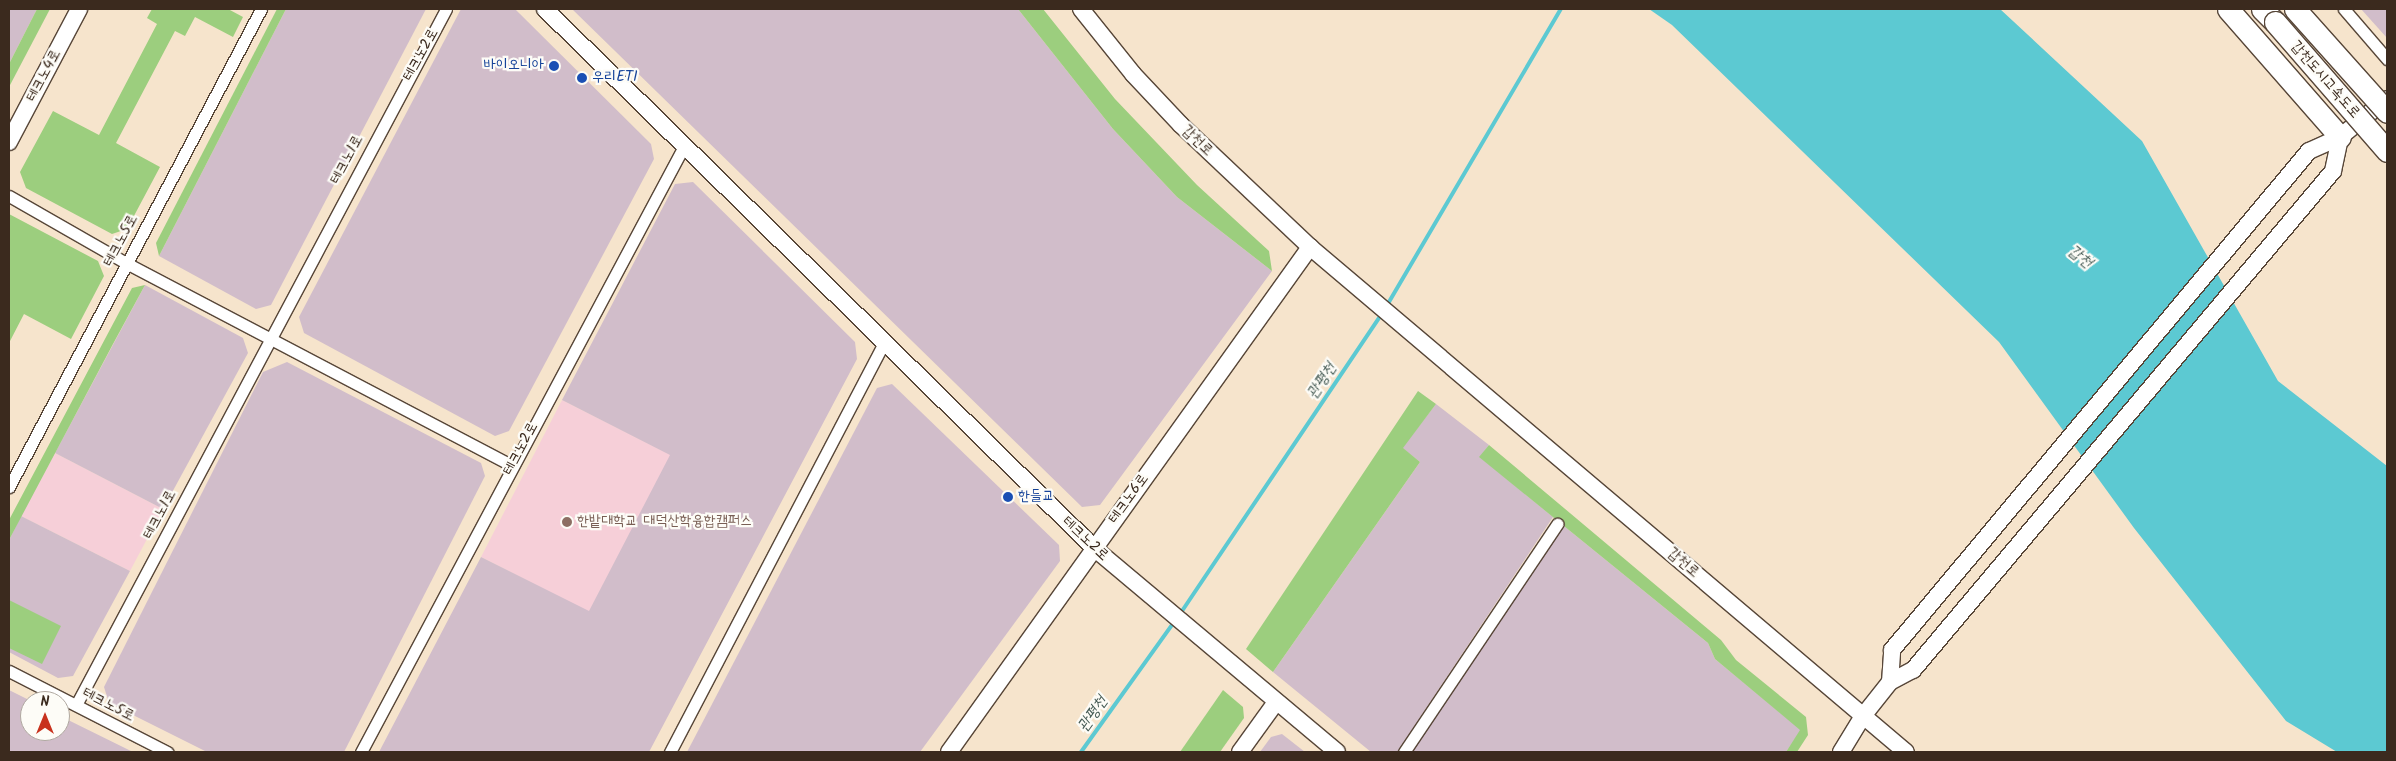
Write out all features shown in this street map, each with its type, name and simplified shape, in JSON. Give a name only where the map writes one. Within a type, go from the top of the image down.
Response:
[{"type":"highway","points":[[2228,9],[2340,137]]},
{"type":"highway","name":"갑천도시고속도로","points":[[2295,9],[2387,112]]},
{"type":"highway","name":"갑천도시고속도로","points":[[2268,15],[2387,151]]},
{"type":"main road","name":"테크노4로","points":[[9,142],[79,9]]},
{"type":"main road","name":"테크노2로","points":[[545,9],[883,344],[1094,548],[1337,752]]},
{"type":"main road","name":"갑천로","points":[[1081,9],[1133,74],[1181,125],[1310,248],[1461,373],[1906,752]]},
{"type":"main road","points":[[1890,682],[1892,650],[2308,151],[2340,137],[2387,99]]},
{"type":"main road","points":[[1841,752],[1863,716],[1890,682],[1914,670],[2333,171],[2340,137]]},
{"type":"main road","name":"테크노6로","points":[[949,752],[1310,248]]},
{"type":"main road","points":[[1240,752],[1276,702]]},
{"type":"street","name":"테크노5로","points":[[9,487],[261,9]]},
{"type":"street","name":"테크노2로","points":[[381,129],[446,9]]},
{"type":"street","points":[[2344,9],[2387,59]]},
{"type":"street","name":"테크노1로","points":[[76,705],[381,129]]},
{"type":"street","name":"테크노2로","points":[[361,752],[684,146]]},
{"type":"street","points":[[9,196],[126,263],[512,466]]},
{"type":"street","points":[[670,752],[883,344]]},
{"type":"street","points":[[1404,752],[1557,524]]},
{"type":"street","name":"테크노5로","points":[[9,671],[168,752]]},
{"type":"shaded area","points":[[9,9],[37,9],[9,64]]},
{"type":"shaded area","points":[[286,9],[426,9],[271,305],[256,309],[159,256]]},
{"type":"shaded area","points":[[461,9],[515,9],[651,144],[654,159],[509,431],[495,436],[304,333],[299,317]]},
{"type":"shaded area","points":[[572,9],[1018,9],[1113,129],[1177,197],[1272,271],[1100,505],[1082,507]]},
{"type":"shaded area","points":[[2361,9],[2387,9],[2387,38]]},
{"type":"shaded area","points":[[693,182],[855,342],[857,359],[649,752],[379,752],[481,557],[589,611],[670,455],[562,400],[675,184]]},
{"type":"shaded area","points":[[145,285],[243,338],[248,353],[163,509],[55,453]]},
{"type":"shaded area","points":[[287,362],[481,463],[485,476],[344,752],[207,752],[109,703],[104,687],[263,372]]},
{"type":"shaded area","points":[[892,384],[1059,545],[1060,561],[920,752],[687,752],[877,388]]},
{"type":"shaded area","name":"한밭대학교 대덕산학융합캠퍼스","points":[[562,400],[671,455],[589,612],[481,557]]},
{"type":"shaded area","points":[[1436,404],[1489,445],[1480,457],[1553,517],[1397,752],[1371,752],[1273,672],[1420,462],[1402,448]]},
{"type":"shaded area","points":[[55,453],[163,509],[130,571],[21,516]]},
{"type":"shaded area","points":[[21,516],[130,571],[73,676],[58,678],[9,652],[9,540]]},
{"type":"shaded area","points":[[1564,526],[1708,643],[1715,659],[1801,730],[1786,752],[1411,752]]},
{"type":"shaded area","points":[[9,690],[20,696],[20,741],[70,741],[70,721],[133,752],[9,752]]},
{"type":"shaded area","points":[[1282,734],[1305,752],[1260,752],[1271,737]]},
{"type":"green space","points":[[37,9],[50,9],[9,87],[9,64]]},
{"type":"green space","points":[[152,9],[228,9],[243,17],[233,37],[195,17],[185,36],[175,31],[116,143],[160,167],[127,229],[112,234],[26,188],[20,172],[53,111],[99,135],[157,24],[147,18]]},
{"type":"green space","points":[[277,9],[286,9],[159,256],[156,243]]},
{"type":"green space","points":[[1018,9],[1043,9],[1115,99],[1197,185],[1269,251],[1272,271],[1177,197],[1113,129]]},
{"type":"green space","points":[[9,214],[98,261],[104,276],[71,339],[24,314],[9,343]]},
{"type":"green space","points":[[145,285],[9,540],[9,520],[132,288]]},
{"type":"green space","points":[[1418,391],[1436,404],[1403,448],[1420,462],[1273,672],[1246,649]]},
{"type":"green space","points":[[1489,445],[1721,640],[1736,660],[1806,717],[1808,735],[1797,752],[1786,752],[1800,730],[1715,659],[1708,643],[1479,457]]},
{"type":"green space","points":[[9,600],[61,626],[42,664],[9,648]]},
{"type":"green space","points":[[1223,690],[1243,707],[1244,718],[1220,752],[1180,752]]},
{"type":"water","name":"갑천","points":[[1649,9],[2000,9],[2142,141],[2278,381],[2387,466],[2387,752],[2337,752],[2286,721],[2134,528],[1999,342],[1672,25]]},
{"type":"waterway","name":"관평천","points":[[1386,307],[1561,9]]},
{"type":"waterway","name":"관평천","points":[[1180,614],[1382,313]]},
{"type":"waterway","name":"관평천","points":[[1081,752],[1174,622]]},
{"type":"place","name":"바이오니아","points":[[554,66]]},
{"type":"place","name":"우리ETI","points":[[582,78]]},
{"type":"place","name":"한들교","points":[[1008,497]]},
{"type":"place","name":"한밭대학교 대덕산학융합캠퍼스","points":[[567,522]]}]
